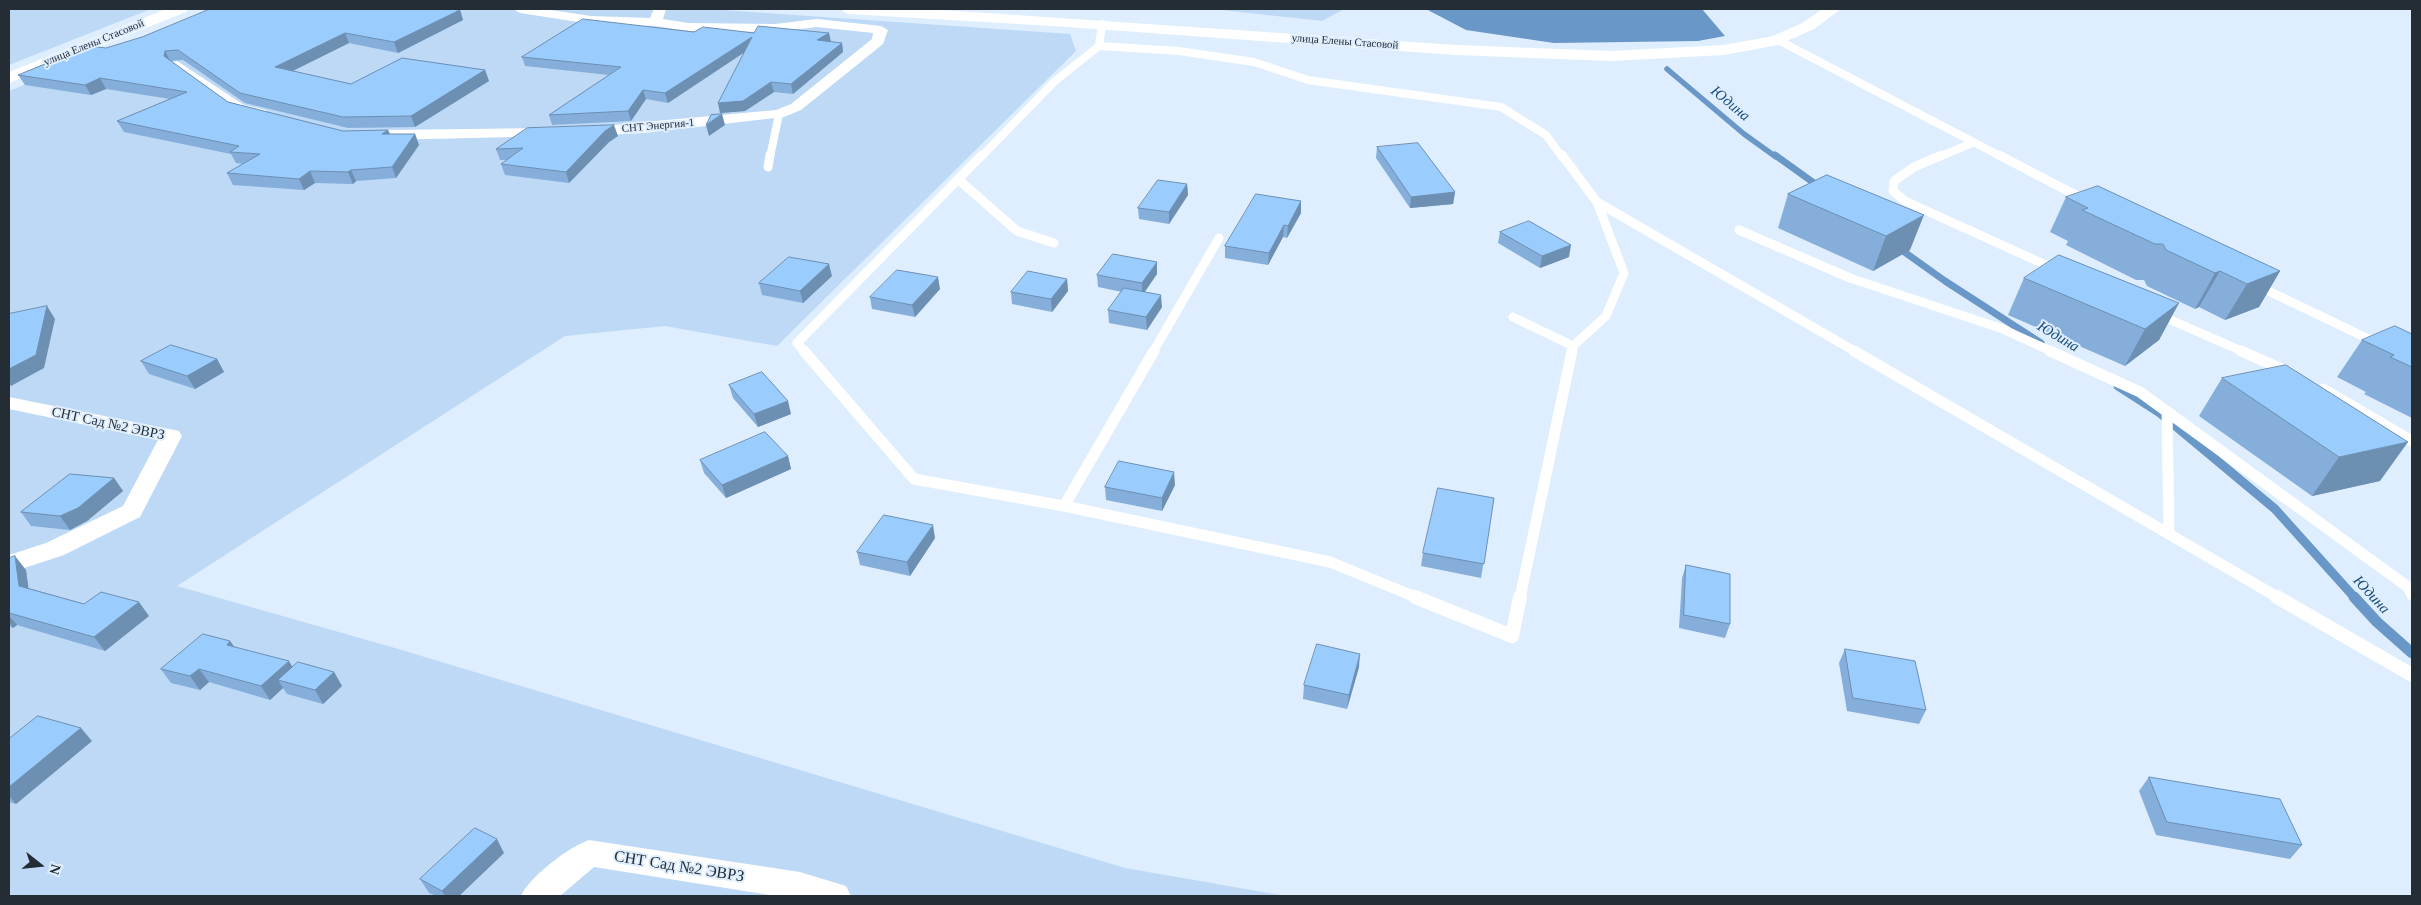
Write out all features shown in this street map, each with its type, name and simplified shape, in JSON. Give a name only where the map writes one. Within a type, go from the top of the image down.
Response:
[{"type":"main road","name":"улица Елены Стасовой","points":[[9,78],[180,9]]},
{"type":"main road","name":"улица Елены Стасовой","points":[[848,9],[1102,24],[1456,50],[1572,56],[1655,55],[1724,50],[1778,40],[1808,26],[1833,9]]},
{"type":"street","points":[[520,9],[591,20],[657,15]]},
{"type":"street","name":"СНТ Энергия-1","points":[[368,135],[564,132],[644,128],[779,114],[796,107],[878,41],[881,30],[817,23],[775,28],[688,27],[657,15]]},
{"type":"street","points":[[176,65],[239,108],[278,118]]},
{"type":"street","name":"СНТ Сад №2 ЭВРЗ","points":[[9,403],[171,436],[132,511],[55,549],[9,564]]},
{"type":"street","name":"СНТ Сад №2 ЭВРЗ","points":[[537,896],[589,853],[800,886],[835,896]]},
{"type":"lane","points":[[1099,46],[1102,24]]},
{"type":"lane","points":[[1778,40],[1972,143],[2096,205]]},
{"type":"lane","points":[[1099,46],[1179,51],[1254,62],[1308,80],[1501,107],[1546,135],[1597,202],[1624,273],[1606,316],[1573,346],[1512,636],[1330,562],[1064,506],[914,478],[797,343],[959,180],[1054,82],[1099,46]]},
{"type":"lane","points":[[768,167],[779,114]]},
{"type":"lane","points":[[1972,143],[1914,167],[1894,181],[1893,191],[1905,201],[2066,274]]},
{"type":"lane","points":[[959,180],[1017,230],[1054,243]]},
{"type":"lane","points":[[1597,202],[2412,676]]},
{"type":"lane","points":[[1739,230],[1850,278],[2000,328],[2140,392],[2408,587],[2412,595]]},
{"type":"lane","points":[[1064,506],[1219,238]]},
{"type":"lane","points":[[2246,280],[2386,347]]},
{"type":"lane","points":[[2147,310],[2300,377]]},
{"type":"lane","points":[[1513,317],[1573,346]]},
{"type":"lane","points":[[2317,386],[2412,441]]},
{"type":"lane","points":[[2167,411],[2169,534]]},
{"type":"shaded area","points":[[9,9],[151,9],[9,65]]},
{"type":"shaded area","points":[[211,9],[708,9],[1070,34],[1076,51],[777,346],[665,326],[565,336],[177,586],[395,648],[1125,868],[1286,896],[9,896],[9,91]]},
{"type":"shaded area","points":[[1212,9],[1344,9],[1322,21]]},
{"type":"water","points":[[1426,9],[1702,9],[1725,36],[1698,41],[1554,43],[1466,30]]},
{"type":"building","points":[[210,9],[460,10],[394,42],[345,33],[275,67],[351,84],[402,58],[485,70],[411,116],[343,117],[240,93],[178,50],[165,51],[164,56],[228,102],[343,131],[388,130],[382,134],[415,134],[392,167],[351,170],[348,172],[310,171],[299,179],[227,173],[260,154],[230,152],[239,146],[117,121],[187,92],[100,78],[85,85],[18,75],[89,46],[106,48],[142,37]]},
{"type":"building","points":[[583,19],[694,32],[703,27],[754,33],[758,26],[829,33],[817,40],[842,43],[791,84],[771,82],[743,101],[718,103],[752,37],[665,93],[643,90],[628,111],[549,115],[621,67],[522,57]]},
{"type":"building","points":[[722,114],[706,125],[711,115]]},
{"type":"building","points":[[614,125],[605,131],[566,172],[501,164],[523,148],[496,149],[527,128]]},
{"type":"building","points":[[1418,143],[1455,192],[1411,197],[1377,147]]},
{"type":"building","points":[[1827,175],[1924,215],[1886,236],[1788,194]]},
{"type":"building","points":[[1158,180],[1187,184],[1169,212],[1138,208]]},
{"type":"building","points":[[2098,186],[2280,271],[2247,284],[2220,271],[2215,273],[2166,250],[2163,244],[2155,244],[2082,210],[2088,208],[2066,197]]},
{"type":"building","points":[[1256,194],[1301,201],[1288,226],[1284,225],[1269,253],[1225,246]]},
{"type":"building","points":[[1529,221],[1571,245],[1542,256],[1500,232]]},
{"type":"building","points":[[1113,254],[1157,262],[1142,283],[1097,275]]},
{"type":"building","points":[[2059,255],[2179,303],[2145,329],[2024,278]]},
{"type":"building","points":[[789,257],[829,264],[800,291],[759,283]]},
{"type":"building","points":[[897,270],[938,277],[912,305],[870,297]]},
{"type":"building","points":[[1028,271],[1067,279],[1051,299],[1011,292]]},
{"type":"building","points":[[1124,288],[1161,295],[1146,317],[1108,310]]},
{"type":"building","points":[[47,306],[36,355],[9,369],[9,314]]},
{"type":"building","points":[[2395,326],[2412,334],[2412,367],[2390,357],[2394,355],[2362,340]]},
{"type":"building","points":[[171,345],[217,359],[187,376],[141,361]]},
{"type":"building","points":[[2286,365],[2408,442],[2339,457],[2222,378]]},
{"type":"building","points":[[762,372],[788,401],[754,414],[729,385]]},
{"type":"building","points":[[765,432],[788,456],[722,485],[700,460]]},
{"type":"building","points":[[1119,461],[1174,472],[1162,498],[1105,487]]},
{"type":"building","points":[[70,474],[114,478],[78,508],[60,516],[21,512]]},
{"type":"building","points":[[1438,488],[1494,498],[1484,564],[1423,553]]},
{"type":"building","points":[[884,515],[933,525],[907,562],[857,552]]},
{"type":"building","points":[[15,556],[19,586],[84,604],[101,592],[139,602],[94,637],[9,613],[9,558]]},
{"type":"building","points":[[1686,565],[1730,574],[1730,624],[1684,615]]},
{"type":"building","points":[[203,634],[230,641],[227,645],[289,661],[261,686],[199,669],[190,676],[161,669]]},
{"type":"building","points":[[1317,644],[1360,654],[1349,695],[1304,685]]},
{"type":"building","points":[[1845,649],[1915,661],[1926,710],[1853,698]]},
{"type":"building","points":[[298,662],[334,672],[315,690],[278,680]]},
{"type":"building","points":[[38,716],[81,728],[9,787],[9,739]]},
{"type":"building","points":[[2149,777],[2280,799],[2302,845],[2167,822]]},
{"type":"building","points":[[475,828],[497,839],[442,891],[420,879]]},
{"type":"waterway","name":"Юдина","points":[[1667,69],[1744,134],[1776,157]]},
{"type":"waterway","name":"Юдина","points":[[1775,155],[1821,188]]},
{"type":"waterway","name":"Юдина","points":[[1896,246],[1945,281],[2041,343]]},
{"type":"waterway","name":"Юдина","points":[[2118,386],[2160,413],[2275,509],[2355,598]]},
{"type":"waterway","name":"Юдина","points":[[2354,597],[2377,622],[2412,653]]}]
